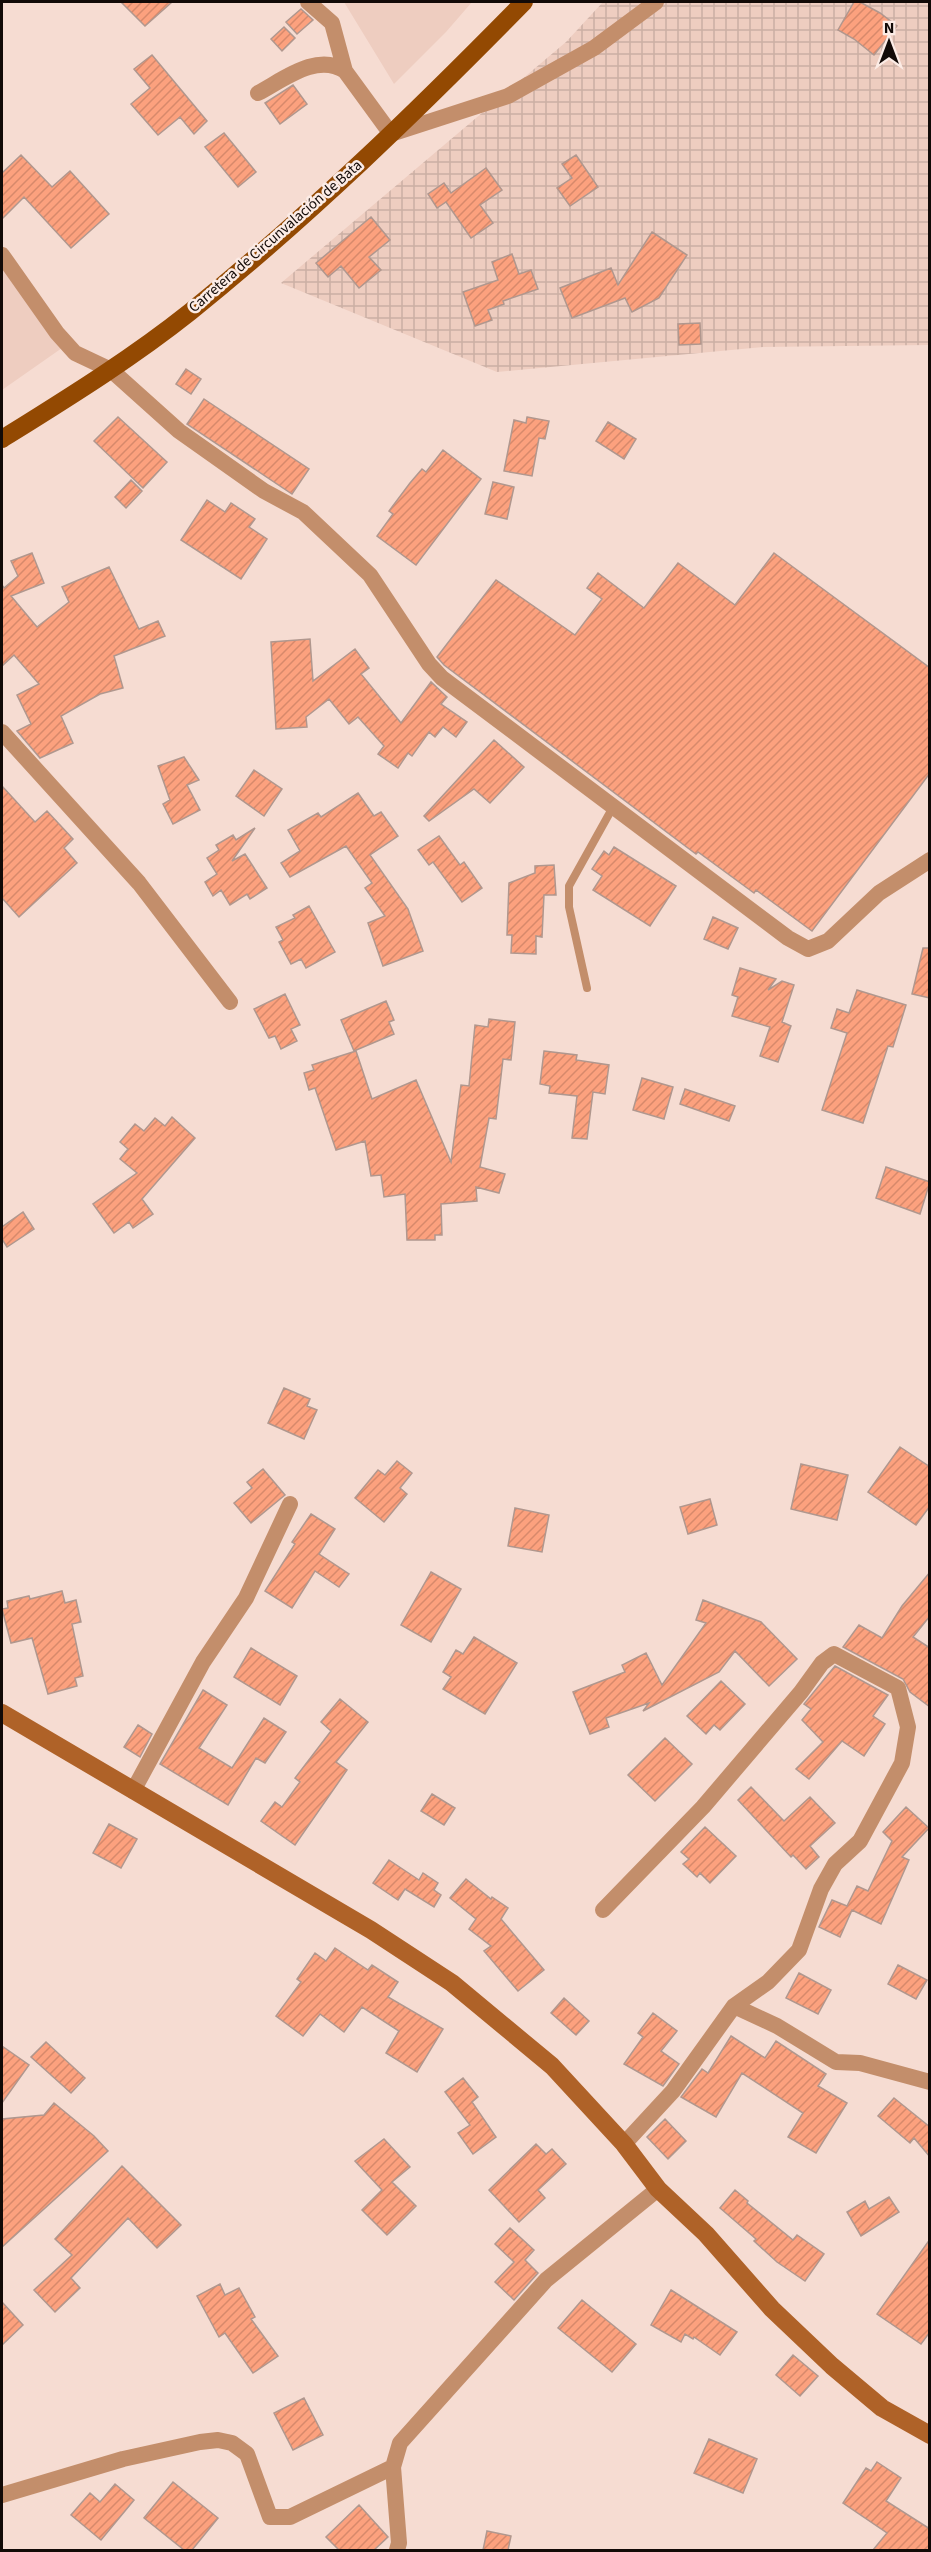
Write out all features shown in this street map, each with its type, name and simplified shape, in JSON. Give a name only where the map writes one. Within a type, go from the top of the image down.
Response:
[{"type":"main road","name":"Carretera de Circunvalación de Bata","points":[[2,439],[111,370],[189,312],[279,236],[391,134],[524,2]]},
{"type":"main road","points":[[2,1713],[371,1930],[452,1983],[552,2066],[624,2144],[657,2189],[706,2234],[772,2309],[832,2366],[882,2408],[930,2435]]},
{"type":"street","points":[[308,2],[332,23],[345,71]]},
{"type":"street","points":[[258,93],[313,65],[335,64],[345,71],[391,134],[508,96],[594,48],[656,2]]},
{"type":"street","points":[[2,255],[57,333],[75,353],[111,370],[179,431],[264,491],[303,512],[370,575],[429,664],[442,678],[788,938],[808,949],[828,941],[879,893],[930,860]]},
{"type":"street","points":[[2,732],[139,883],[230,1002]]},
{"type":"street","points":[[134,1791],[203,1662],[246,1598],[290,1504]]},
{"type":"street","points":[[603,1910],[702,1807],[801,1692],[822,1663],[834,1654],[898,1688],[908,1726],[902,1763],[860,1841],[835,1864],[821,1889],[799,1950],[768,1982],[734,2006],[655,2112],[624,2144]]},
{"type":"street","points":[[734,2006],[777,2026],[836,2062],[860,2063],[930,2082]]},
{"type":"street","points":[[396,2550],[399,2543],[393,2467],[400,2444],[546,2280],[657,2189]]},
{"type":"street","points":[[2,2496],[123,2459],[218,2440],[232,2443],[247,2454],[270,2517],[290,2517],[393,2467]]},
{"type":"lane","points":[[587,988],[569,907],[569,886],[613,807]]},
{"type":"shaded area","points":[[344,2],[472,2],[446,32],[394,84]]},
{"type":"shaded area","points":[[603,2],[929,2],[929,345],[763,347],[497,372],[281,283],[566,42]]},
{"type":"shaded area","points":[[2,258],[62,348],[2,390]]},
{"type":"building","points":[[121,2],[172,2],[145,26]]},
{"type":"building","points":[[854,2],[860,2],[880,13],[897,26],[874,55],[838,30]]},
{"type":"building","points":[[301,9],[313,20],[297,34],[286,22]]},
{"type":"building","points":[[284,27],[295,38],[282,51],[271,39]]},
{"type":"building","points":[[152,55],[207,121],[194,134],[180,117],[158,135],[131,104],[150,88],[134,69]]},
{"type":"building","points":[[293,85],[307,104],[280,124],[265,103]]},
{"type":"building","points":[[224,133],[256,172],[238,187],[205,147]]},
{"type":"building","points":[[21,155],[52,187],[70,171],[109,214],[71,248],[24,197],[2,219],[2,173]]},
{"type":"building","points":[[576,155],[598,187],[570,206],[557,188],[572,178],[562,164]]},
{"type":"building","points":[[486,168],[502,190],[480,205],[493,223],[471,238],[446,202],[437,208],[428,194],[444,183],[451,193]]},
{"type":"building","points":[[371,217],[390,240],[369,257],[381,270],[359,288],[341,266],[328,277],[316,263]]},
{"type":"building","points":[[652,232],[687,255],[659,298],[632,312],[625,298],[572,318],[560,288],[611,268],[618,285]]},
{"type":"building","points":[[512,254],[519,274],[531,270],[538,289],[503,301],[504,304],[488,310],[492,320],[475,326],[463,292],[498,280],[492,262]]},
{"type":"building","points":[[700,323],[701,344],[679,345],[678,324]]},
{"type":"building","points":[[186,369],[201,379],[191,394],[176,384]]},
{"type":"building","points":[[204,399],[309,469],[292,494],[187,424]]},
{"type":"building","points":[[118,417],[167,462],[143,488],[94,441]]},
{"type":"building","points":[[527,417],[549,421],[545,439],[539,438],[532,476],[504,471],[514,420],[526,423]]},
{"type":"building","points":[[608,422],[636,439],[624,459],[596,441]]},
{"type":"building","points":[[443,450],[481,479],[416,565],[377,536],[393,514],[389,511],[410,483],[422,469],[426,472]]},
{"type":"building","points":[[131,480],[142,491],[126,508],[115,497]]},
{"type":"building","points":[[493,482],[514,487],[507,519],[485,514]]},
{"type":"building","points":[[207,500],[225,512],[231,503],[255,519],[249,527],[267,539],[241,579],[181,540]]},
{"type":"building","points":[[32,553],[44,583],[11,596],[37,627],[69,602],[62,587],[109,567],[139,629],[158,621],[165,636],[114,656],[123,688],[100,694],[61,716],[73,743],[40,758],[17,731],[31,724],[17,695],[39,684],[14,655],[2,666],[2,585],[4,588],[18,576],[11,561]]},
{"type":"building","points":[[774,553],[930,668],[930,773],[812,931],[756,890],[754,893],[698,852],[696,854],[444,665],[437,657],[496,580],[575,635],[602,599],[587,588],[598,573],[644,608],[678,563],[735,605]]},
{"type":"building","points":[[310,639],[313,681],[355,649],[369,668],[361,674],[401,723],[431,682],[447,697],[441,704],[467,722],[456,737],[443,727],[435,737],[429,732],[412,756],[408,753],[398,768],[378,754],[384,746],[358,717],[349,724],[329,699],[306,717],[307,727],[276,729],[271,642]]},
{"type":"building","points":[[494,740],[524,767],[490,803],[474,789],[429,821],[424,816]]},
{"type":"building","points":[[184,757],[199,780],[187,785],[200,810],[173,824],[163,804],[170,800],[158,766]]},
{"type":"building","points":[[254,770],[282,789],[264,816],[236,796]]},
{"type":"building","points":[[2,786],[35,822],[47,811],[73,839],[64,848],[77,863],[19,917],[2,898]]},
{"type":"building","points":[[358,793],[374,816],[381,812],[398,836],[370,855],[408,909],[423,951],[383,966],[368,923],[385,916],[365,888],[372,883],[346,846],[290,877],[281,863],[300,851],[288,830],[318,813],[321,817]]},
{"type":"building","points":[[255,828],[232,861],[245,854],[267,888],[250,899],[247,894],[230,905],[221,890],[213,896],[205,882],[217,874],[207,858],[219,850],[216,845],[233,835],[236,840]]},
{"type":"building","points":[[439,836],[460,865],[464,862],[482,888],[462,902],[433,862],[429,865],[418,850]]},
{"type":"building","points":[[614,847],[676,886],[650,926],[593,890],[602,876],[592,869],[604,851],[609,855]]},
{"type":"building","points":[[554,865],[556,895],[544,895],[542,937],[536,936],[536,954],[511,953],[512,935],[507,935],[509,883],[535,873],[535,866]]},
{"type":"building","points":[[309,906],[335,952],[306,968],[301,959],[291,964],[279,942],[283,940],[276,927],[295,918],[293,915]]},
{"type":"building","points":[[713,917],[738,928],[728,949],[704,939]]},
{"type":"building","points":[[923,948],[930,948],[930,998],[912,994]]},
{"type":"building","points":[[740,968],[776,979],[768,990],[782,981],[794,985],[782,1022],[791,1026],[778,1062],[760,1056],[770,1027],[732,1016],[738,997],[732,995]]},
{"type":"building","points":[[857,990],[906,1005],[893,1047],[888,1046],[863,1123],[822,1110],[847,1033],[831,1028],[837,1009],[849,1013]]},
{"type":"building","points":[[285,994],[300,1025],[291,1029],[297,1041],[281,1049],[275,1036],[269,1038],[254,1009]]},
{"type":"building","points":[[386,1001],[394,1020],[389,1022],[394,1034],[354,1051],[341,1020]]},
{"type":"building","points":[[489,1019],[515,1022],[511,1060],[503,1059],[496,1119],[489,1118],[480,1167],[505,1174],[499,1193],[476,1187],[477,1201],[441,1204],[442,1235],[435,1235],[435,1240],[407,1240],[405,1194],[384,1197],[381,1175],[371,1176],[365,1141],[336,1150],[315,1088],[309,1090],[304,1073],[314,1070],[312,1065],[356,1051],[372,1099],[416,1080],[451,1162],[461,1085],[469,1086],[475,1025],[488,1027]]},
{"type":"building","points":[[544,1051],[577,1055],[576,1060],[609,1065],[605,1094],[593,1092],[587,1139],[572,1138],[577,1096],[549,1093],[550,1086],[540,1084]]},
{"type":"building","points":[[642,1078],[673,1087],[664,1119],[633,1110]]},
{"type":"building","points":[[685,1089],[735,1106],[729,1121],[680,1104]]},
{"type":"building","points":[[172,1117],[195,1138],[142,1199],[153,1214],[133,1228],[129,1222],[114,1233],[93,1204],[137,1173],[120,1159],[128,1149],[120,1142],[135,1124],[144,1131],[155,1118],[165,1126]]},
{"type":"building","points":[[886,1167],[930,1182],[920,1214],[876,1198]]},
{"type":"building","points":[[23,1212],[34,1229],[7,1247],[2,1239],[2,1227]]},
{"type":"building","points":[[284,1388],[310,1399],[307,1406],[317,1410],[304,1439],[268,1423]]},
{"type":"building","points":[[900,1447],[930,1467],[930,1506],[916,1525],[868,1492]]},
{"type":"building","points":[[397,1461],[412,1473],[400,1488],[407,1494],[384,1522],[355,1498],[378,1470],[385,1475]]},
{"type":"building","points":[[801,1464],[848,1475],[837,1520],[791,1509]]},
{"type":"building","points":[[263,1469],[285,1495],[251,1523],[234,1503],[252,1488],[247,1482]]},
{"type":"building","points":[[710,1499],[717,1525],[688,1534],[680,1507]]},
{"type":"building","points":[[515,1508],[549,1515],[542,1552],[508,1546]]},
{"type":"building","points":[[311,1514],[335,1529],[319,1554],[349,1574],[339,1587],[315,1571],[292,1608],[265,1591],[295,1544],[292,1542]]},
{"type":"building","points":[[431,1572],[461,1589],[431,1642],[401,1625]]},
{"type":"building","points":[[930,1572],[930,1616],[913,1637],[930,1648],[930,1707],[910,1692],[903,1679],[843,1647],[859,1625],[882,1638],[902,1606]]},
{"type":"building","points":[[62,1591],[65,1603],[76,1600],[81,1622],[72,1624],[83,1676],[75,1678],[77,1686],[48,1694],[32,1638],[11,1643],[2,1609],[8,1608],[7,1601],[29,1596],[30,1599]]},
{"type":"building","points":[[703,1600],[761,1622],[797,1659],[769,1686],[735,1651],[719,1672],[643,1711],[649,1703],[606,1718],[609,1727],[590,1734],[573,1692],[625,1672],[622,1665],[646,1653],[662,1685],[706,1623],[696,1620]]},
{"type":"building","points":[[474,1637],[517,1663],[485,1714],[443,1689],[451,1677],[443,1672],[456,1650],[463,1654]]},
{"type":"building","points":[[251,1648],[297,1676],[280,1705],[234,1677]]},
{"type":"building","points":[[835,1666],[888,1695],[873,1716],[885,1724],[864,1756],[842,1741],[809,1779],[796,1769],[823,1742],[802,1720],[811,1709],[804,1704]]},
{"type":"building","points":[[721,1681],[745,1704],[720,1730],[714,1725],[706,1734],[687,1716]]},
{"type":"building","points":[[203,1690],[227,1705],[199,1748],[232,1768],[264,1718],[286,1732],[265,1763],[256,1758],[228,1805],[160,1764]]},
{"type":"building","points":[[340,1699],[368,1722],[336,1762],[347,1770],[295,1845],[261,1821],[275,1802],[282,1807],[300,1782],[295,1778],[331,1731],[321,1722]]},
{"type":"building","points":[[138,1725],[152,1734],[140,1757],[124,1747]]},
{"type":"building","points":[[665,1738],[692,1764],[655,1801],[628,1775]]},
{"type":"building","points":[[751,1787],[784,1821],[810,1797],[835,1823],[810,1846],[819,1857],[806,1869],[793,1855],[791,1857],[738,1800]]},
{"type":"building","points":[[432,1794],[455,1808],[444,1825],[421,1811]]},
{"type":"building","points":[[906,1807],[929,1828],[902,1857],[909,1860],[881,1924],[852,1910],[840,1937],[819,1927],[832,1900],[847,1906],[857,1886],[868,1891],[892,1841],[883,1832]]},
{"type":"building","points":[[109,1824],[137,1839],[121,1868],[93,1853]]},
{"type":"building","points":[[705,1827],[736,1856],[710,1883],[700,1873],[697,1877],[683,1864],[689,1859],[681,1852]]},
{"type":"building","points":[[389,1860],[419,1880],[423,1873],[438,1883],[434,1890],[441,1895],[434,1907],[405,1889],[398,1900],[373,1883]]},
{"type":"building","points":[[466,1879],[491,1899],[492,1897],[508,1908],[501,1919],[544,1970],[518,1991],[484,1951],[491,1946],[469,1929],[476,1919],[450,1898]]},
{"type":"building","points":[[335,1948],[368,1970],[372,1965],[398,1982],[388,1997],[443,2029],[417,2072],[386,2053],[399,2031],[362,2007],[344,2032],[320,2014],[303,2036],[276,2016],[301,1982],[297,1979],[315,1953],[326,1961]]},
{"type":"building","points":[[898,1965],[927,1980],[916,1999],[888,1984]]},
{"type":"building","points":[[799,1973],[831,1990],[818,2014],[786,1998]]},
{"type":"building","points":[[564,1998],[589,2021],[576,2035],[551,2013]]},
{"type":"building","points":[[653,2013],[677,2031],[661,2051],[679,2064],[663,2086],[624,2064],[643,2037],[638,2033]]},
{"type":"building","points":[[731,2036],[765,2058],[776,2041],[826,2074],[818,2086],[847,2103],[816,2153],[788,2137],[803,2113],[742,2073],[716,2117],[681,2097],[702,2069],[708,2073]]},
{"type":"building","points":[[46,2042],[85,2078],[71,2093],[31,2057]]},
{"type":"building","points":[[2,2046],[29,2065],[2,2103]]},
{"type":"building","points":[[463,2078],[478,2097],[472,2102],[496,2137],[473,2154],[458,2133],[470,2125],[445,2092]]},
{"type":"building","points":[[894,2098],[930,2127],[930,2157],[914,2138],[910,2143],[878,2116]]},
{"type":"building","points":[[54,2103],[94,2136],[108,2151],[2,2247],[2,2119],[44,2115]]},
{"type":"building","points":[[665,2119],[686,2141],[668,2159],[647,2137]]},
{"type":"building","points":[[384,2139],[410,2167],[392,2182],[416,2206],[387,2235],[362,2210],[382,2190],[355,2161]]},
{"type":"building","points":[[536,2144],[546,2154],[552,2149],[566,2164],[538,2190],[545,2198],[519,2222],[489,2190]]},
{"type":"building","points":[[122,2166],[181,2225],[157,2248],[128,2218],[71,2278],[80,2288],[55,2312],[34,2290],[72,2255],[55,2239]]},
{"type":"building","points":[[735,2190],[748,2201],[747,2203],[793,2240],[797,2235],[824,2254],[805,2281],[777,2262],[754,2241],[756,2239],[720,2208]]},
{"type":"building","points":[[889,2197],[899,2212],[861,2236],[847,2212],[865,2201],[869,2209]]},
{"type":"building","points":[[510,2228],[534,2250],[525,2260],[538,2273],[514,2300],[495,2282],[514,2262],[495,2244]]},
{"type":"building","points":[[930,2239],[930,2332],[921,2344],[877,2314]]},
{"type":"building","points":[[220,2284],[225,2295],[239,2288],[255,2317],[251,2319],[278,2356],[253,2373],[225,2333],[219,2337],[197,2296]]},
{"type":"building","points":[[671,2290],[737,2332],[720,2355],[694,2337],[693,2339],[685,2334],[681,2342],[651,2325]]},
{"type":"building","points":[[582,2300],[636,2344],[612,2372],[558,2328]]},
{"type":"building","points":[[2,2302],[23,2325],[2,2345]]},
{"type":"building","points":[[793,2355],[818,2376],[800,2396],[776,2375]]},
{"type":"building","points":[[304,2398],[323,2435],[293,2450],[274,2413]]},
{"type":"building","points":[[709,2439],[757,2459],[743,2493],[694,2473]]},
{"type":"building","points":[[877,2462],[901,2478],[886,2501],[930,2529],[930,2550],[873,2550],[887,2533],[843,2503],[866,2468],[871,2471]]},
{"type":"building","points":[[173,2482],[218,2518],[192,2550],[184,2550],[144,2518]]},
{"type":"building","points":[[115,2484],[134,2500],[101,2540],[71,2515],[90,2493],[100,2502]]},
{"type":"building","points":[[359,2505],[388,2537],[374,2550],[339,2550],[326,2537]]},
{"type":"building","points":[[487,2531],[511,2536],[508,2550],[483,2550]]}]
